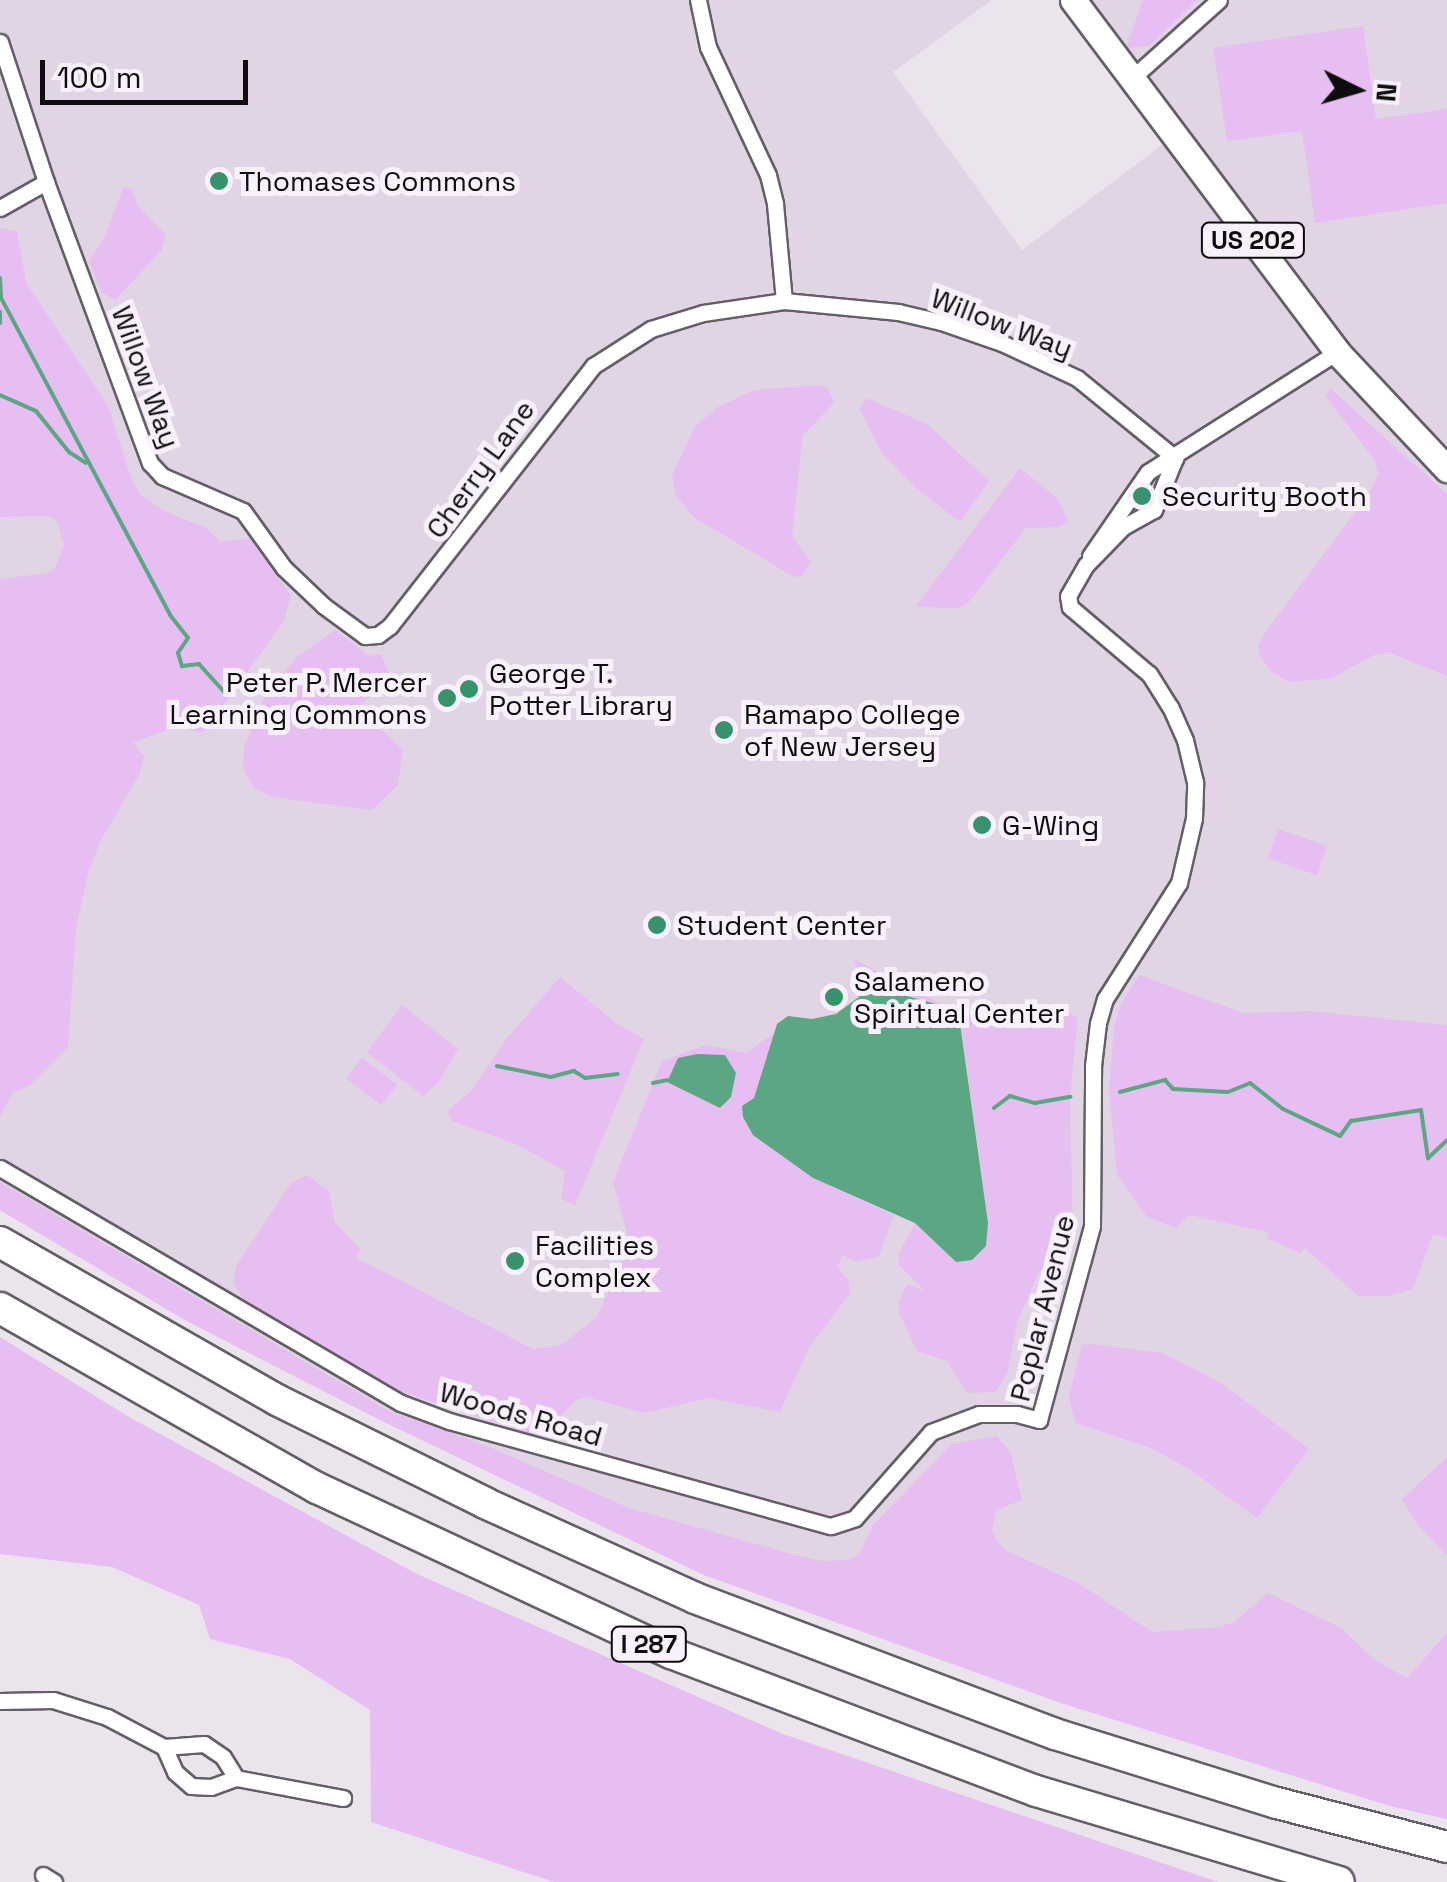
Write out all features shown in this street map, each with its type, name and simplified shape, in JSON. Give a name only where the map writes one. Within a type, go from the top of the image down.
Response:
[{"type":"highway","name":"I 287","points":[[0,1242],[278,1400],[471,1496],[695,1598],[1055,1734],[1277,1803],[1447,1847]]},
{"type":"highway","name":"I 287","points":[[0,1308],[317,1488],[672,1654],[816,1712],[1036,1791],[1339,1882]]},
{"type":"main road","name":"US 202","points":[[1073,0],[1337,352],[1447,469]]},
{"type":"street","points":[[698,0],[708,47],[768,175],[775,204],[784,301]]},
{"type":"street","points":[[1131,79],[1219,0]]},
{"type":"street","name":"Willow Way","points":[[0,42],[46,182],[150,464],[173,482],[243,511],[260,534]]},
{"type":"street","points":[[0,208],[46,182]]},
{"type":"street","name":"Willow Way","points":[[784,301],[898,312],[1004,344],[1092,388],[1175,458]]},
{"type":"street","name":"Cherry Lane","points":[[260,534],[284,568],[324,606],[359,633],[378,635],[450,554],[556,408],[592,366],[624,342],[678,318],[784,301]]},
{"type":"street","points":[[1086,566],[1102,534],[1148,472],[1337,352]]},
{"type":"street","points":[[1086,566],[1123,527],[1154,510],[1175,458]]},
{"type":"street","name":"Poplar Avenue","points":[[1039,1420],[1092,1226],[1093,1066],[1098,1023],[1105,999],[1165,911],[1178,883],[1194,818],[1195,782],[1185,740],[1170,707],[1148,674],[1070,607],[1069,587],[1086,566]]},
{"type":"street","name":"Woods Road","points":[[0,1168],[401,1403],[484,1430],[831,1526],[855,1518],[931,1432],[979,1414],[1017,1414],[1039,1420]]},
{"type":"street","points":[[0,1700],[30,1698],[76,1705],[164,1746],[204,1744],[223,1756],[236,1778]]},
{"type":"street","points":[[164,1746],[176,1772],[191,1786],[211,1787],[236,1778],[342,1798]]},
{"type":"shaded area","name":"Ramapo College of New Jersey","points":[[0,0],[992,0],[893,72],[1022,250],[1174,136],[1073,0],[1447,0],[1447,1819],[1390,1806],[1061,1703],[704,1575],[380,1420],[185,1320],[0,1210]]},
{"type":"shaded area","points":[[1143,0],[1197,0],[1149,46],[1126,48]]},
{"type":"shaded area","points":[[1363,26],[1376,119],[1447,109],[1447,203],[1315,223],[1302,131],[1227,141],[1213,48]]},
{"type":"shaded area","points":[[123,188],[132,189],[137,205],[166,235],[161,251],[115,300],[101,292],[89,261],[105,237]]},
{"type":"shaded area","points":[[0,228],[17,231],[26,283],[108,406],[132,481],[141,495],[166,512],[205,527],[221,542],[249,538],[291,595],[284,621],[203,733],[176,726],[133,743],[144,756],[139,775],[100,842],[76,928],[68,1047],[30,1085],[13,1093],[0,1116],[0,579],[48,573],[55,568],[64,545],[57,521],[48,516],[0,517]]},
{"type":"shaded area","points":[[819,385],[828,388],[834,403],[803,435],[792,536],[811,562],[802,576],[794,577],[695,518],[676,496],[672,475],[695,427],[716,408],[754,390]]},
{"type":"shaded area","points":[[1330,388],[1447,494],[1447,676],[1390,653],[1374,655],[1332,678],[1289,682],[1272,672],[1259,655],[1258,645],[1267,630],[1369,494],[1378,474],[1374,459],[1326,397]]},
{"type":"shaded area","points":[[866,398],[927,424],[989,481],[960,522],[916,488],[881,452],[859,408]]},
{"type":"shaded area","points":[[1020,468],[1058,499],[1068,521],[1059,527],[1026,528],[968,603],[959,608],[915,607]]},
{"type":"shaded area","points":[[335,630],[369,656],[381,654],[389,674],[359,708],[403,750],[398,785],[372,810],[272,797],[254,788],[243,769],[244,747],[266,694],[297,657]]},
{"type":"shaded area","points":[[1278,829],[1327,846],[1317,875],[1268,858]]},
{"type":"shaded area","points":[[854,959],[958,1013],[1009,1020],[1066,1011],[1078,1018],[1070,1097],[1073,1236],[1062,1258],[1039,1272],[1018,1320],[1007,1374],[995,1392],[967,1393],[947,1361],[917,1351],[899,1313],[899,1301],[907,1284],[925,1291],[899,1265],[898,1255],[915,1223],[956,1262],[986,1246],[988,1223],[960,1016],[904,993],[879,988],[864,993]]},
{"type":"shaded area","points":[[1139,975],[1243,1013],[1311,1011],[1447,1025],[1447,1238],[1433,1234],[1413,1289],[1387,1296],[1358,1296],[1305,1248],[1300,1253],[1267,1238],[1268,1232],[1189,1215],[1176,1228],[1147,1217],[1117,1175],[1109,1090],[1114,1027],[1120,1006]]},
{"type":"shaded area","points":[[560,977],[616,1023],[644,1039],[575,1205],[561,1199],[565,1171],[518,1145],[452,1121],[449,1115],[449,1109],[470,1092],[508,1037]]},
{"type":"shaded area","points":[[879,988],[932,1003],[959,1016],[988,1223],[986,1246],[972,1260],[956,1262],[915,1223],[813,1178],[753,1135],[743,1117],[742,1106],[754,1098],[777,1024],[788,1016],[812,1019],[836,1014],[864,993]]},
{"type":"shaded area","points":[[402,1005],[458,1049],[439,1082],[423,1096],[367,1052]]},
{"type":"shaded area","points":[[775,1032],[754,1098],[742,1106],[813,1178],[894,1215],[879,1256],[857,1262],[842,1255],[838,1267],[849,1281],[850,1293],[809,1348],[780,1412],[709,1398],[644,1413],[587,1397],[576,1400],[541,1437],[396,1390],[249,1306],[233,1284],[236,1266],[291,1183],[307,1175],[329,1191],[335,1222],[360,1249],[357,1258],[533,1349],[561,1345],[597,1317],[630,1244],[613,1182],[662,1061],[706,1045],[746,1053]]},
{"type":"shaded area","points":[[725,1055],[736,1073],[731,1097],[720,1108],[667,1082],[678,1058]]},
{"type":"shaded area","points":[[362,1058],[397,1084],[381,1105],[346,1079]]},
{"type":"shaded area","points":[[0,1182],[389,1411],[490,1447],[629,1508],[795,1555],[822,1561],[847,1560],[859,1555],[873,1525],[952,1444],[997,1436],[1011,1454],[1022,1500],[997,1510],[992,1529],[996,1540],[1007,1551],[1080,1584],[1152,1632],[1219,1627],[1234,1622],[1268,1593],[1341,1628],[1375,1660],[1407,1678],[1447,1633],[1447,1819],[1390,1806],[1061,1703],[704,1575],[380,1420],[185,1320],[0,1210]]},
{"type":"shaded area","points":[[0,1337],[129,1417],[417,1574],[783,1734],[1218,1882],[554,1882],[371,1822],[370,1710],[290,1659],[210,1639],[199,1605],[112,1567],[0,1554]]},
{"type":"shaded area","points":[[1082,1345],[1162,1353],[1221,1383],[1309,1449],[1257,1518],[1189,1469],[1151,1448],[1075,1423],[1069,1396]]},
{"type":"shaded area","points":[[1447,1457],[1447,1555],[1417,1524],[1402,1499]]},
{"type":"waterway","points":[[0,278],[1,298],[170,615],[188,638],[178,653],[182,666],[199,664],[226,694]]},
{"type":"waterway","points":[[0,312],[0,323]]},
{"type":"waterway","points":[[0,395],[36,411],[69,452],[86,463]]},
{"type":"waterway","points":[[497,1066],[551,1077],[574,1071],[585,1078],[618,1074]]},
{"type":"waterway","points":[[653,1083],[667,1080]]},
{"type":"waterway","points":[[1120,1092],[1165,1080],[1173,1089],[1228,1092],[1250,1083],[1283,1109],[1340,1136],[1351,1121],[1421,1110],[1428,1158],[1447,1140]]},
{"type":"waterway","points":[[994,1108],[1010,1096],[1035,1103],[1070,1097]]},
{"type":"place","name":"Thomases Commons","points":[[219,181]]},
{"type":"place","name":"Security Booth","points":[[1142,496]]},
{"type":"place","name":"George T. Potter Library","points":[[469,689]]},
{"type":"place","name":"Peter P. Mercer Learning Commons","points":[[447,698]]},
{"type":"place","name":"Ramapo College of New Jersey","points":[[724,730]]},
{"type":"place","name":"G-Wing","points":[[982,825]]},
{"type":"place","name":"Student Center","points":[[657,925]]},
{"type":"place","name":"Salameno Spiritual Center","points":[[834,997]]},
{"type":"place","name":"Facilities Complex","points":[[515,1261]]}]
